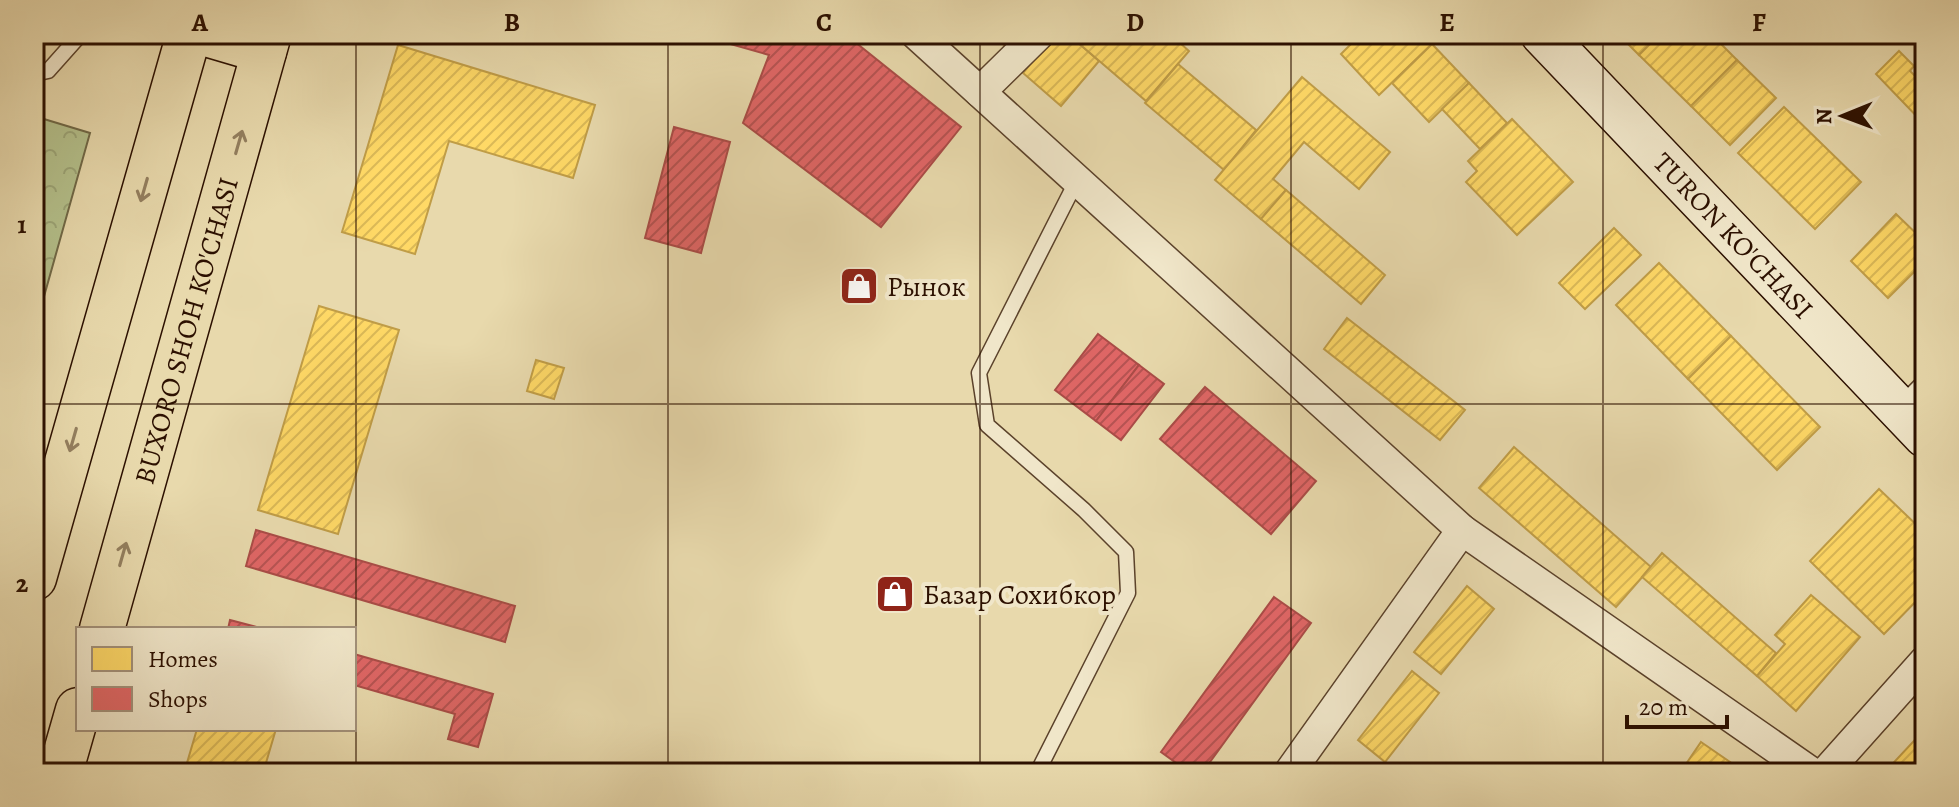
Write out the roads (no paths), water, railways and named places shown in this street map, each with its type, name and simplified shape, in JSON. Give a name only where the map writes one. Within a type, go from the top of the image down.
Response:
[{"type":"main road","points":[[34,578],[189,34]]},
{"type":"main road","points":[[206,34],[267,43]]},
{"type":"main road","name":"BUXORO SHOH KO'CHASI","points":[[103,627],[267,43]]},
{"type":"main road","points":[[60,773],[76,717]]},
{"type":"street","points":[[916,34],[1462,530],[1831,770],[1925,661]]},
{"type":"street","points":[[980,92],[1039,34]]},
{"type":"street","name":"TURON KO'CHASI","points":[[1542,34],[1918,414]]},
{"type":"street","points":[[1289,773],[1462,530]]},
{"type":"lane","points":[[34,74],[48,71],[81,34]]},
{"type":"lane","points":[[1037,773],[1128,593],[1126,552],[1084,510],[987,425],[979,373],[1077,180]]},
{"type":"place","name":"Рынок","points":[[859,286]]},
{"type":"place","name":"Базар Сохибкор","points":[[895,594]]}]
